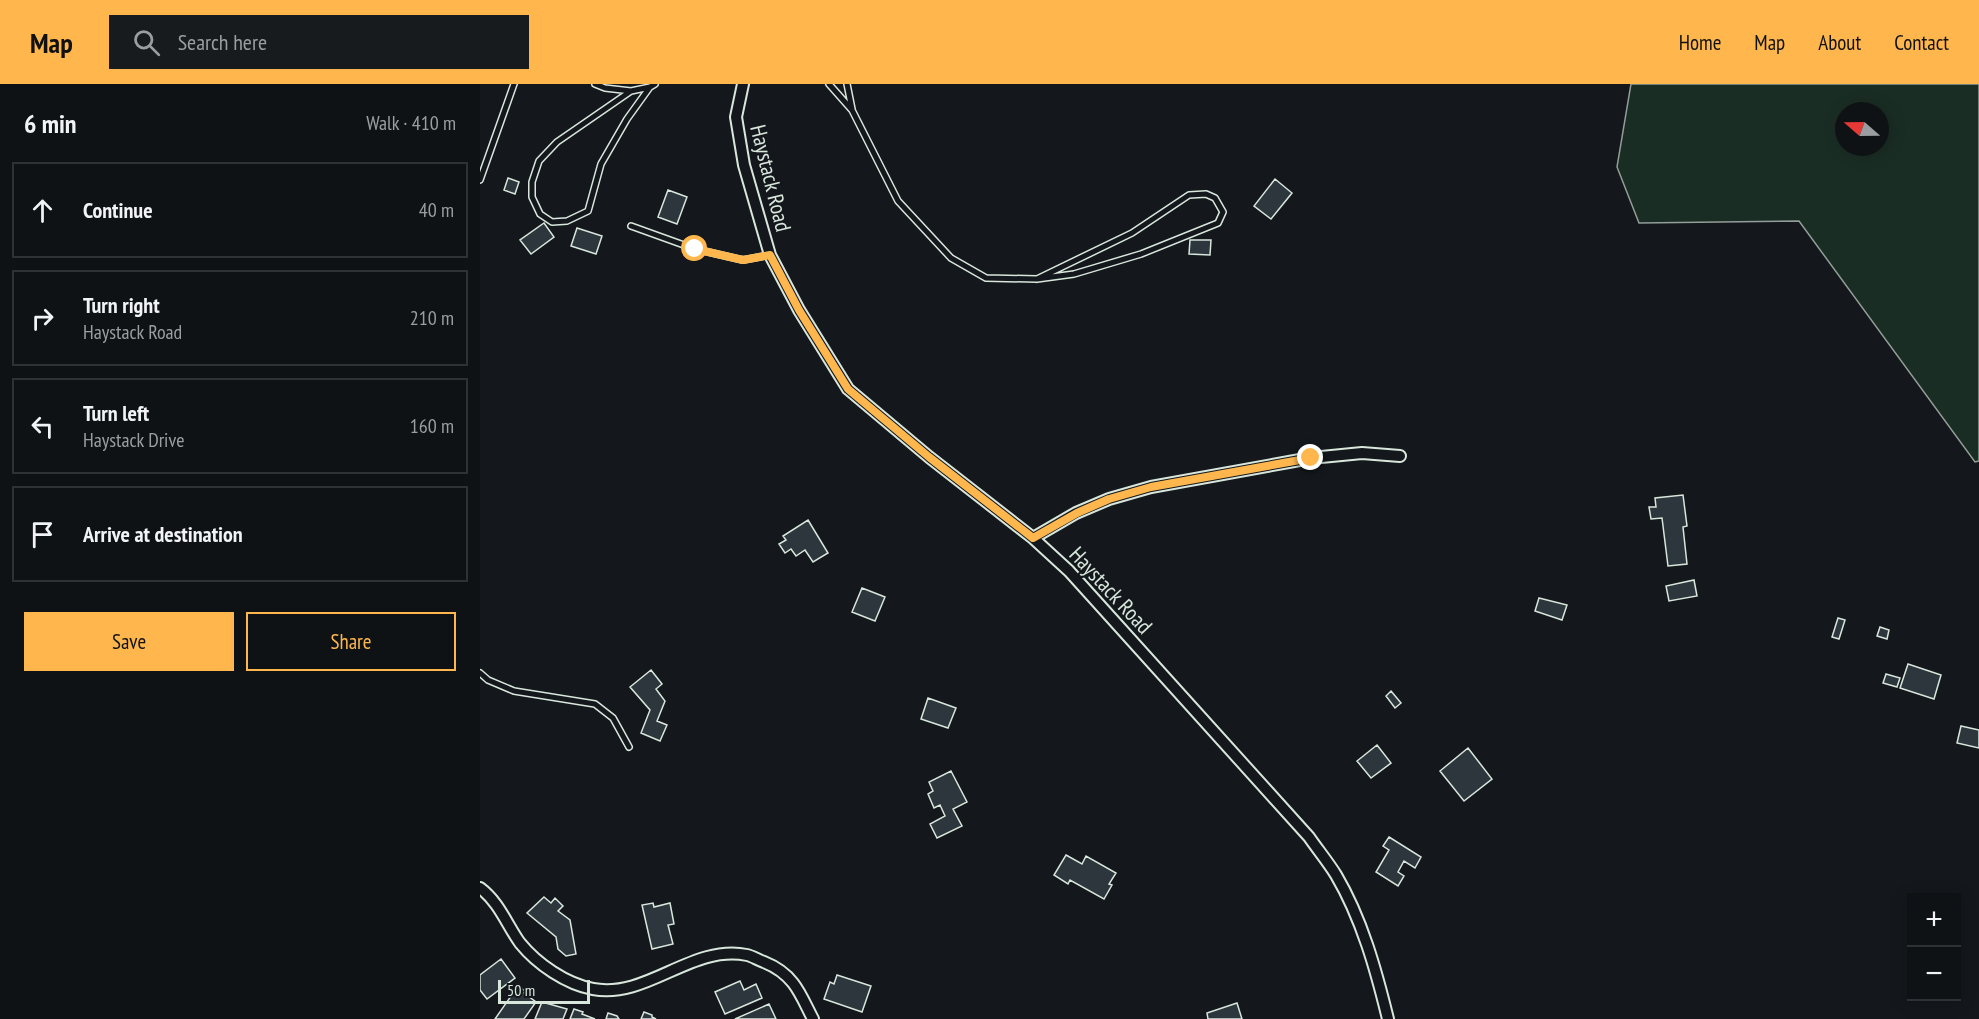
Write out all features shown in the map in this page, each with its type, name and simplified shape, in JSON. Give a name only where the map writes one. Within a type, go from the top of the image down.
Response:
[{"type":"street","name":"Haystack Road","points":[[743,84],[736,117],[744,165],[770,255],[799,310],[848,389],[929,457],[1033,538],[1069,571],[1310,837],[1336,876],[1354,913],[1370,955],[1388,1019]]},
{"type":"street","points":[[1033,538],[1077,513],[1109,499],[1151,487],[1311,458],[1362,453],[1400,456]]},
{"type":"street","points":[[480,888],[490,896],[521,944],[543,965],[565,979],[593,989],[624,989],[651,980],[690,962],[718,954],[747,955],[772,966],[793,982],[813,1019]]},
{"type":"lane","points":[[480,180],[514,84]]},
{"type":"lane","points":[[595,84],[605,88],[631,91],[653,86]]},
{"type":"lane","points":[[829,84],[852,110],[898,201],[951,258],[986,278],[1037,279],[1074,274],[1141,254],[1218,224],[1223,212],[1215,198],[1206,194],[1189,195],[1132,232],[1037,279]]},
{"type":"lane","points":[[847,84],[852,110]]},
{"type":"lane","points":[[631,91],[557,142],[539,160],[532,182],[532,197],[540,214],[552,222],[567,222],[588,211],[601,164],[627,119],[653,86]]},
{"type":"lane","points":[[631,226],[695,249],[743,260],[770,255]]},
{"type":"lane","points":[[480,673],[488,680],[514,691],[595,704],[613,718],[629,747]]},
{"type":"green space","points":[[1631,84],[1979,84],[1979,461],[1975,462],[1799,221],[1639,223],[1617,167]]},
{"type":"building","points":[[508,178],[519,182],[515,194],[504,190]]},
{"type":"building","points":[[1275,179],[1292,193],[1271,219],[1254,206]]},
{"type":"building","points":[[668,190],[687,197],[677,224],[658,217]]},
{"type":"building","points":[[544,223],[554,237],[531,254],[520,240]]},
{"type":"building","points":[[577,228],[602,236],[596,254],[571,246]]},
{"type":"building","points":[[1190,240],[1211,240],[1210,255],[1189,254]]},
{"type":"building","points":[[1683,495],[1687,526],[1683,527],[1687,564],[1668,566],[1662,518],[1651,519],[1649,507],[1656,507],[1655,498]]},
{"type":"building","points":[[808,520],[828,553],[813,562],[805,550],[796,556],[791,549],[785,553],[779,544],[786,540],[783,536]]},
{"type":"building","points":[[1694,580],[1697,596],[1669,601],[1666,586]]},
{"type":"building","points":[[862,588],[885,597],[875,621],[852,612]]},
{"type":"building","points":[[1539,598],[1567,605],[1562,620],[1535,611]]},
{"type":"building","points":[[1838,618],[1845,620],[1839,639],[1832,637]]},
{"type":"building","points":[[1880,627],[1889,630],[1887,639],[1877,636]]},
{"type":"building","points":[[1908,664],[1941,675],[1934,699],[1900,688]]},
{"type":"building","points":[[651,670],[662,684],[656,689],[665,701],[657,721],[667,725],[660,741],[641,733],[650,710],[630,687]]},
{"type":"building","points":[[1886,674],[1900,678],[1897,687],[1883,683]]},
{"type":"building","points":[[1391,691],[1401,703],[1395,708],[1386,696]]},
{"type":"building","points":[[928,698],[956,708],[948,728],[921,719]]},
{"type":"building","points":[[1961,726],[1979,730],[1979,748],[1957,743]]},
{"type":"building","points":[[1377,745],[1391,763],[1371,778],[1357,761]]},
{"type":"building","points":[[1468,748],[1492,779],[1464,801],[1440,771]]},
{"type":"building","points":[[951,771],[967,802],[953,809],[962,826],[937,838],[930,824],[945,816],[940,805],[934,808],[928,794],[933,791],[929,782]]},
{"type":"building","points":[[1389,837],[1421,857],[1415,868],[1404,861],[1398,872],[1404,876],[1398,886],[1376,872],[1389,850],[1383,846]]},
{"type":"building","points":[[1066,855],[1082,864],[1086,856],[1116,873],[1104,899],[1070,880],[1068,884],[1054,875]]},
{"type":"building","points":[[544,897],[551,903],[555,898],[563,906],[558,911],[570,920],[576,954],[566,956],[558,949],[556,937],[527,913]]},
{"type":"building","points":[[653,903],[654,907],[670,903],[674,924],[668,925],[673,944],[652,949],[642,905]]},
{"type":"building","points":[[501,959],[515,978],[487,999],[480,990],[480,975]]},
{"type":"building","points":[[837,975],[871,986],[862,1012],[824,999],[830,982],[834,984]]},
{"type":"building","points":[[740,981],[744,990],[756,984],[762,998],[725,1014],[715,992]]},
{"type":"building","points":[[518,986],[536,1002],[524,1019],[495,1019]]},
{"type":"building","points":[[542,1002],[567,1009],[563,1019],[535,1019]]},
{"type":"building","points":[[1237,1003],[1242,1019],[1208,1019],[1207,1013]]},
{"type":"building","points":[[769,1004],[776,1019],[735,1019]]},
{"type":"building","points":[[574,1009],[583,1012],[582,1014],[595,1019],[570,1019]]},
{"type":"building","points":[[644,1012],[652,1015],[656,1019],[641,1019]]},
{"type":"building","points":[[608,1013],[617,1016],[619,1019],[606,1019]]},
{"type":"route","points":[[695,249],[743,260],[770,255],[799,310],[848,389],[929,457],[1033,538],[1077,513],[1109,499],[1151,487],[1311,458]]}]
